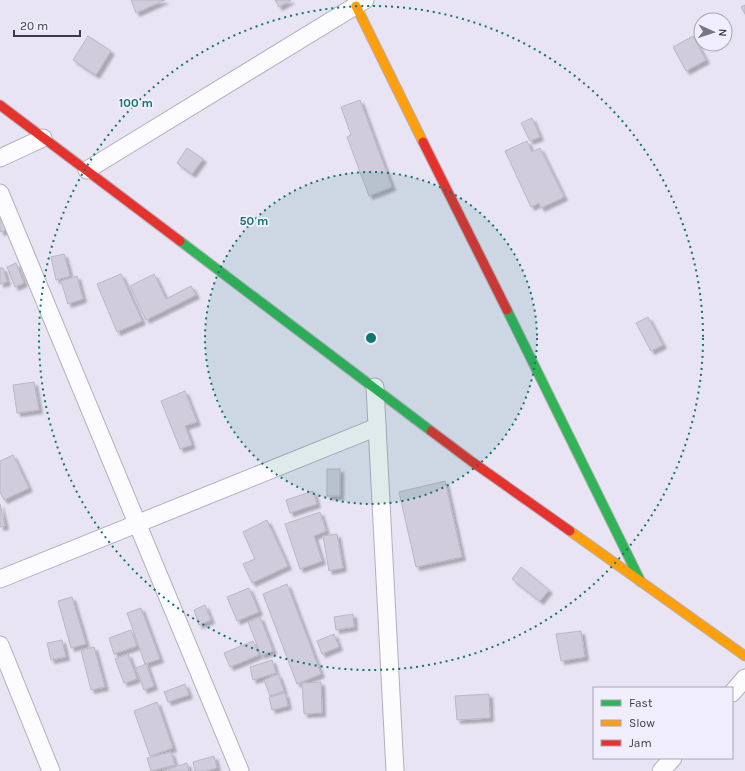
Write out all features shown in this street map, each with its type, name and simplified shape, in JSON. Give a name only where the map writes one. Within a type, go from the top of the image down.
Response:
[{"type":"main road","points":[[361,3],[641,582]]},
{"type":"main road","points":[[0,105],[472,461],[745,656]]},
{"type":"street","points":[[87,170],[361,3]]},
{"type":"street","points":[[0,158],[43,138]]},
{"type":"street","points":[[0,193],[240,771]]},
{"type":"street","points":[[375,387],[395,771]]},
{"type":"street","points":[[0,579],[377,427]]},
{"type":"street","points":[[0,644],[51,771]]},
{"type":"street","points":[[733,692],[745,678]]},
{"type":"street","points":[[661,771],[672,759]]},
{"type":"building","points":[[131,0],[165,0],[136,13]]},
{"type":"building","points":[[275,0],[291,0],[279,7]]},
{"type":"building","points":[[745,5],[745,14],[741,7]]},
{"type":"building","points":[[88,36],[111,51],[96,75],[73,60]]},
{"type":"building","points":[[693,36],[693,52],[702,52],[706,60],[686,71],[673,47]]},
{"type":"building","points":[[360,100],[392,187],[369,196],[347,137],[351,135],[341,107]]},
{"type":"building","points":[[532,118],[540,137],[530,141],[521,123]]},
{"type":"building","points":[[527,141],[532,152],[540,148],[564,197],[541,208],[539,203],[531,207],[505,151]]},
{"type":"building","points":[[187,148],[203,159],[192,174],[177,163]]},
{"type":"building","points":[[0,206],[6,230],[0,232]]},
{"type":"building","points":[[64,254],[70,276],[56,280],[51,257]]},
{"type":"building","points":[[16,263],[24,283],[15,287],[7,267]]},
{"type":"building","points":[[0,268],[3,268],[7,282],[0,284]]},
{"type":"building","points":[[121,274],[142,321],[117,332],[97,284]]},
{"type":"building","points":[[154,274],[166,299],[191,286],[196,295],[146,320],[130,286]]},
{"type":"building","points":[[77,276],[83,299],[68,304],[61,281]]},
{"type":"building","points":[[648,317],[663,345],[651,351],[636,323]]},
{"type":"building","points":[[34,382],[39,410],[17,413],[13,385]]},
{"type":"building","points":[[185,391],[197,422],[185,426],[192,445],[180,449],[161,401]]},
{"type":"building","points":[[13,455],[29,488],[4,500],[0,492],[0,461]]},
{"type":"building","points":[[327,469],[340,469],[340,496],[327,496]]},
{"type":"building","points":[[445,481],[462,557],[416,567],[399,492]]},
{"type":"building","points":[[313,491],[317,504],[290,513],[286,500]]},
{"type":"building","points":[[0,504],[5,526],[0,527]]},
{"type":"building","points":[[320,512],[326,531],[314,536],[322,561],[300,569],[285,524]]},
{"type":"building","points":[[267,520],[288,566],[252,583],[243,564],[255,559],[243,532]]},
{"type":"building","points":[[337,534],[343,568],[329,571],[323,536]]},
{"type":"building","points":[[521,567],[549,590],[540,601],[512,579]]},
{"type":"building","points":[[287,584],[321,674],[297,684],[263,594]]},
{"type":"building","points":[[249,588],[259,612],[237,621],[227,597]]},
{"type":"building","points":[[72,597],[86,644],[71,648],[58,601]]},
{"type":"building","points":[[205,605],[211,620],[199,625],[194,610]]},
{"type":"building","points":[[141,608],[160,659],[145,664],[127,613]]},
{"type":"building","points":[[353,614],[354,627],[336,630],[334,617]]},
{"type":"building","points":[[260,617],[273,651],[261,655],[248,622]]},
{"type":"building","points":[[131,630],[137,646],[114,654],[109,638]]},
{"type":"building","points":[[581,631],[585,657],[561,661],[556,634]]},
{"type":"building","points":[[334,634],[339,647],[322,654],[317,641]]},
{"type":"building","points":[[62,640],[66,657],[51,660],[47,643]]},
{"type":"building","points":[[253,641],[259,655],[230,667],[224,653]]},
{"type":"building","points":[[94,647],[105,687],[91,690],[81,650]]},
{"type":"building","points":[[128,654],[137,679],[124,683],[115,659]]},
{"type":"building","points":[[272,660],[276,673],[253,680],[250,667]]},
{"type":"building","points":[[146,664],[154,686],[144,690],[136,668]]},
{"type":"building","points":[[278,674],[284,691],[270,696],[264,680]]},
{"type":"building","points":[[321,682],[322,713],[304,714],[302,683]]},
{"type":"building","points":[[185,684],[189,695],[168,702],[164,692]]},
{"type":"building","points":[[285,693],[288,706],[272,710],[269,697]]},
{"type":"building","points":[[489,694],[490,718],[457,720],[455,696]]},
{"type":"building","points":[[157,702],[173,748],[150,756],[134,711]]},
{"type":"building","points":[[171,752],[175,765],[151,771],[147,758]]},
{"type":"building","points":[[214,756],[217,768],[206,771],[195,771],[193,762]]},
{"type":"building","points":[[187,763],[189,771],[162,771]]},
{"type":"traffic: fast","points":[[180,241],[431,431]]},
{"type":"traffic: fast","points":[[507,310],[641,582]]},
{"type":"traffic: slow","points":[[356,6],[423,142]]},
{"type":"traffic: slow","points":[[570,531],[745,656]]},
{"type":"traffic: jam","points":[[0,105],[180,241]]},
{"type":"traffic: jam","points":[[423,142],[507,310]]},
{"type":"traffic: jam","points":[[431,431],[570,531]]}]
